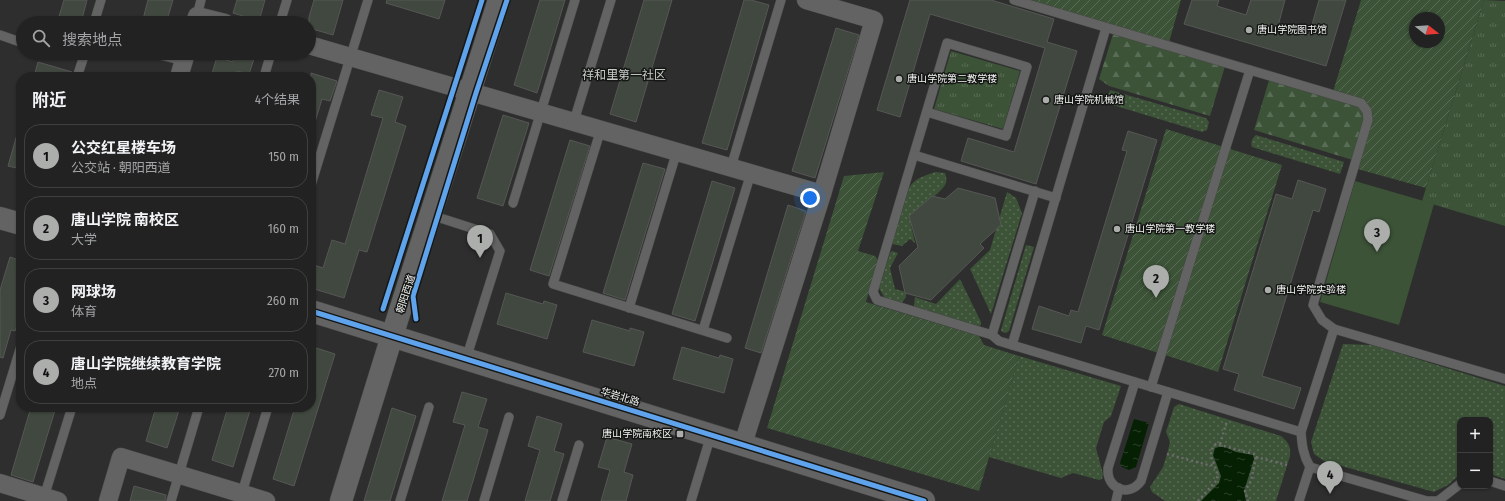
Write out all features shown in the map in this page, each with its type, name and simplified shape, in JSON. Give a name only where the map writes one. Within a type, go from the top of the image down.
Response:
[{"type":"main road","name":"朝阳西道","points":[[341,501],[392,336],[392,311],[428,212],[465,91],[490,0]]},
{"type":"main road","name":"朝阳西道","points":[[465,91],[499,0]]},
{"type":"street","points":[[743,444],[822,194],[874,20],[806,0]]},
{"type":"street","points":[[316,46],[465,91],[574,121],[822,194]]},
{"type":"street","points":[[0,218],[16,223]]},
{"type":"street","name":"华岩北路","points":[[316,313],[924,501]]},
{"type":"street","points":[[108,501],[121,458],[179,475],[240,497],[266,501]]},
{"type":"street","points":[[0,483],[51,499]]},
{"type":"lane","points":[[96,16],[101,0]]},
{"type":"lane","points":[[282,16],[287,0]]},
{"type":"lane","points":[[316,169],[368,0]]},
{"type":"lane","points":[[513,203],[575,0]]},
{"type":"lane","points":[[574,121],[611,0]]},
{"type":"lane","points":[[731,167],[781,0]]},
{"type":"lane","points":[[1014,0],[1361,104],[1366,111],[1368,120],[1313,305],[1322,320],[1334,329],[1505,379]]},
{"type":"lane","points":[[1012,345],[1106,28]]},
{"type":"lane","points":[[0,35],[16,41]]},
{"type":"lane","points":[[927,112],[1006,136],[1027,67],[947,43],[873,292],[877,300],[992,335],[999,341],[1301,432]]},
{"type":"lane","points":[[79,72],[83,60]]},
{"type":"lane","points":[[172,60],[183,64]]},
{"type":"lane","points":[[265,72],[269,60]]},
{"type":"lane","points":[[1151,387],[1250,70]]},
{"type":"lane","points":[[601,129],[553,284],[727,338]]},
{"type":"lane","points":[[629,308],[677,151]]},
{"type":"lane","points":[[914,155],[1056,198]]},
{"type":"lane","points":[[703,330],[751,173]]},
{"type":"lane","points":[[992,335],[1035,191]]},
{"type":"lane","points":[[428,212],[490,234],[500,251],[466,359]]},
{"type":"lane","points":[[1334,329],[1301,432],[1304,458],[1310,467],[1427,501],[1438,501],[1457,486]]},
{"type":"lane","points":[[0,415],[16,362]]},
{"type":"lane","points":[[1135,382],[1108,468],[1108,474],[1112,484],[1120,488],[1128,490],[1133,489],[1141,481],[1168,392]]},
{"type":"lane","points":[[400,501],[429,407]]},
{"type":"lane","points":[[51,499],[71,412]]},
{"type":"lane","points":[[171,501],[198,412]]},
{"type":"lane","points":[[240,497],[266,412]]},
{"type":"lane","points":[[484,501],[509,417]]},
{"type":"lane","points":[[691,501],[711,435]]},
{"type":"lane","points":[[562,501],[579,445]]},
{"type":"lane","points":[[1299,501],[1310,467]]},
{"type":"lane","points":[[1493,482],[1505,486]]},
{"type":"lane","points":[[1116,501],[1120,488]]},
{"type":"path","points":[[1220,444],[1228,419]]},
{"type":"path","points":[[1198,501],[1216,483],[1218,476],[1211,457],[1211,452],[1213,446],[1216,444],[1287,465]]},
{"type":"path","points":[[1167,454],[1208,465],[1214,465]]},
{"type":"path","points":[[1248,501],[1245,491],[1251,481],[1257,460],[1256,457]]},
{"type":"green space","points":[[1015,0],[1181,0],[1168,46]]},
{"type":"green space","points":[[1361,0],[1484,0],[1426,188],[1354,168],[1368,120],[1361,103],[1332,95]]},
{"type":"green space","points":[[1484,0],[1505,1],[1505,226],[1422,201]]},
{"type":"green space","points":[[1114,31],[1226,63],[1210,116],[1109,86],[1099,79]]},
{"type":"green space","points":[[951,51],[1020,71],[1003,129],[934,109]]},
{"type":"green space","points":[[1270,77],[1361,103],[1367,111],[1356,161],[1254,130]]},
{"type":"green space","points":[[1110,90],[1206,118],[1209,122],[1207,130],[1202,132],[1106,103]]},
{"type":"green space","points":[[1166,129],[1282,165],[1218,372],[1102,335]]},
{"type":"green space","points":[[1256,135],[1344,162],[1340,174],[1252,147],[1251,144],[1253,138]]},
{"type":"green space","points":[[884,172],[858,251],[875,256],[878,260],[866,302],[979,336],[984,345],[1019,356],[979,491],[767,428],[844,176]]},
{"type":"green space","points":[[935,172],[945,173],[946,183],[935,196],[909,216],[915,243],[910,239],[902,246],[892,244],[909,188],[917,180]]},
{"type":"green space","points":[[1355,181],[1434,204],[1399,325],[1320,302]]},
{"type":"green space","points":[[1007,192],[1016,198],[1022,213],[991,314],[970,269],[990,250]]},
{"type":"green space","points":[[1026,245],[1034,247],[1009,331],[1006,333],[1002,332],[1001,330]]},
{"type":"green space","points":[[892,251],[898,253],[890,268],[895,289],[906,292],[904,301],[901,303],[885,299],[879,288],[890,253]]},
{"type":"green space","points":[[960,279],[981,322],[981,325],[979,326],[915,307],[915,297],[936,304]]},
{"type":"green space","points":[[1343,344],[1372,345],[1505,386],[1505,479],[1493,475],[1493,417],[1457,417],[1457,477],[1448,485],[1434,492],[1324,461],[1314,454],[1311,442]]},
{"type":"green space","points":[[1019,356],[1121,386],[1111,416],[1104,422],[1096,448],[1103,474],[1102,479],[1099,480],[1073,473],[1061,478],[989,457]]},
{"type":"green space","points":[[1179,404],[1281,436],[1287,442],[1290,456],[1276,501],[1165,501],[1152,492],[1150,487],[1163,467],[1170,442],[1166,432],[1174,407]]},
{"type":"water","points":[[1134,419],[1149,423],[1136,467],[1129,470],[1122,467],[1120,463]]},
{"type":"water","points":[[1225,447],[1236,452],[1253,455],[1254,459],[1244,491],[1246,501],[1201,501],[1219,483],[1221,476],[1213,455],[1215,448]]},
{"type":"building","points":[[64,0],[87,0],[83,16],[59,16]]},
{"type":"building","points":[[148,0],[173,0],[168,16],[144,16]]},
{"type":"building","points":[[237,0],[265,0],[260,16],[243,16],[233,13]]},
{"type":"building","points":[[314,0],[343,0],[333,35],[316,30],[316,16],[309,16]]},
{"type":"building","points":[[387,0],[445,0],[439,19],[386,3]]},
{"type":"building","points":[[540,0],[565,0],[537,93],[514,85]]},
{"type":"building","points":[[644,0],[672,0],[636,122],[610,114]]},
{"type":"building","points":[[744,0],[751,0],[769,5],[727,150],[702,143]]},
{"type":"building","points":[[910,0],[991,0],[1054,19],[1047,42],[1077,51],[1036,184],[961,161],[968,138],[1014,152],[1045,48],[930,14],[900,117],[877,110]]},
{"type":"building","name":"唐山学院图书馆","points":[[1192,0],[1219,0],[1217,6],[1246,15],[1251,0],[1285,0],[1278,26],[1309,35],[1319,0],[1346,0],[1326,66],[1184,24]]},
{"type":"building","points":[[836,28],[859,35],[815,178],[792,171]]},
{"type":"building","points":[[216,60],[227,60],[233,62],[233,60],[254,60],[250,72],[212,72]]},
{"type":"building","points":[[38,62],[72,72],[35,72]]},
{"type":"building","points":[[316,75],[337,81],[330,101],[322,99],[316,118]]},
{"type":"building","points":[[379,90],[403,97],[395,122],[406,126],[367,252],[359,250],[344,298],[316,290],[316,266],[323,268],[332,240],[345,244],[383,118],[371,115]]},
{"type":"building","points":[[503,115],[529,123],[503,206],[477,198]]},
{"type":"building","name":"唐山学院第一教学楼","points":[[1128,131],[1157,140],[1099,330],[1086,326],[1081,343],[1032,329],[1039,306],[1069,316],[1071,310],[1078,312],[1127,151],[1122,150]]},
{"type":"building","points":[[16,138],[16,168],[8,166]]},
{"type":"building","points":[[570,140],[590,146],[549,276],[530,270]]},
{"type":"building","points":[[643,163],[665,169],[625,300],[603,293]]},
{"type":"building","name":"唐山学院实验楼","points":[[1298,180],[1326,189],[1319,212],[1313,210],[1262,376],[1301,388],[1294,409],[1234,390],[1239,374],[1223,369],[1276,194],[1292,199]]},
{"type":"building","points":[[712,181],[735,188],[695,321],[672,314]]},
{"type":"building","points":[[958,188],[995,198],[1001,225],[980,244],[984,248],[931,300],[905,293],[899,266],[918,247],[909,216],[932,196],[945,199]]},
{"type":"building","points":[[788,205],[806,211],[761,353],[745,348]]},
{"type":"building","points":[[10,257],[16,259],[16,328],[15,331],[11,330],[3,358],[0,357],[0,290]]},
{"type":"building","points":[[506,293],[543,304],[544,301],[557,305],[547,339],[497,324]]},
{"type":"building","points":[[592,320],[630,331],[630,328],[644,332],[634,366],[583,352]]},
{"type":"building","points":[[682,347],[719,358],[720,355],[733,359],[724,393],[673,379]]},
{"type":"building","points":[[316,348],[335,354],[294,486],[273,479],[293,412],[316,412]]},
{"type":"building","points":[[462,392],[487,399],[478,427],[488,430],[467,501],[442,501],[465,425],[453,422]]},
{"type":"building","points":[[392,408],[416,416],[390,501],[364,501]]},
{"type":"building","points":[[30,412],[54,412],[33,482],[11,475]]},
{"type":"building","points":[[155,412],[178,412],[167,448],[146,441]]},
{"type":"building","points":[[226,412],[250,412],[233,467],[212,460]]},
{"type":"building","points":[[537,416],[562,424],[554,451],[564,454],[550,501],[525,501],[540,450],[528,446]]},
{"type":"building","points":[[607,437],[632,444],[624,472],[633,475],[626,501],[601,501],[610,470],[598,467]]},
{"type":"building","points":[[134,486],[166,495],[165,501],[130,501]]},
{"type":"cycle path","points":[[383,309],[482,0]]},
{"type":"cycle path","points":[[416,319],[413,296],[476,93],[507,0]]},
{"type":"cycle path","points":[[316,313],[924,501]]},
{"type":"place","name":"唐山学院图书馆","points":[[1249,30]]},
{"type":"place","name":"唐山学院第二教学楼","points":[[899,79]]},
{"type":"place","name":"唐山学院机械馆","points":[[1046,100]]},
{"type":"place","name":"唐山学院第一教学楼","points":[[1117,229]]},
{"type":"place","name":"网球场","points":[[1377,252]]},
{"type":"place","name":"公交红星楼车场","points":[[480,258]]},
{"type":"place","name":"唐山学院实验楼","points":[[1268,290]]},
{"type":"place","name":"唐山学院 南校区","points":[[1156,298]]},
{"type":"place","name":"唐山学院南校区","points":[[680,434]]},
{"type":"place","name":"唐山学院继续教育学院","points":[[1330,494]]},
{"type":"district","name":"祥和里第一社区","points":[[624,75]]}]
